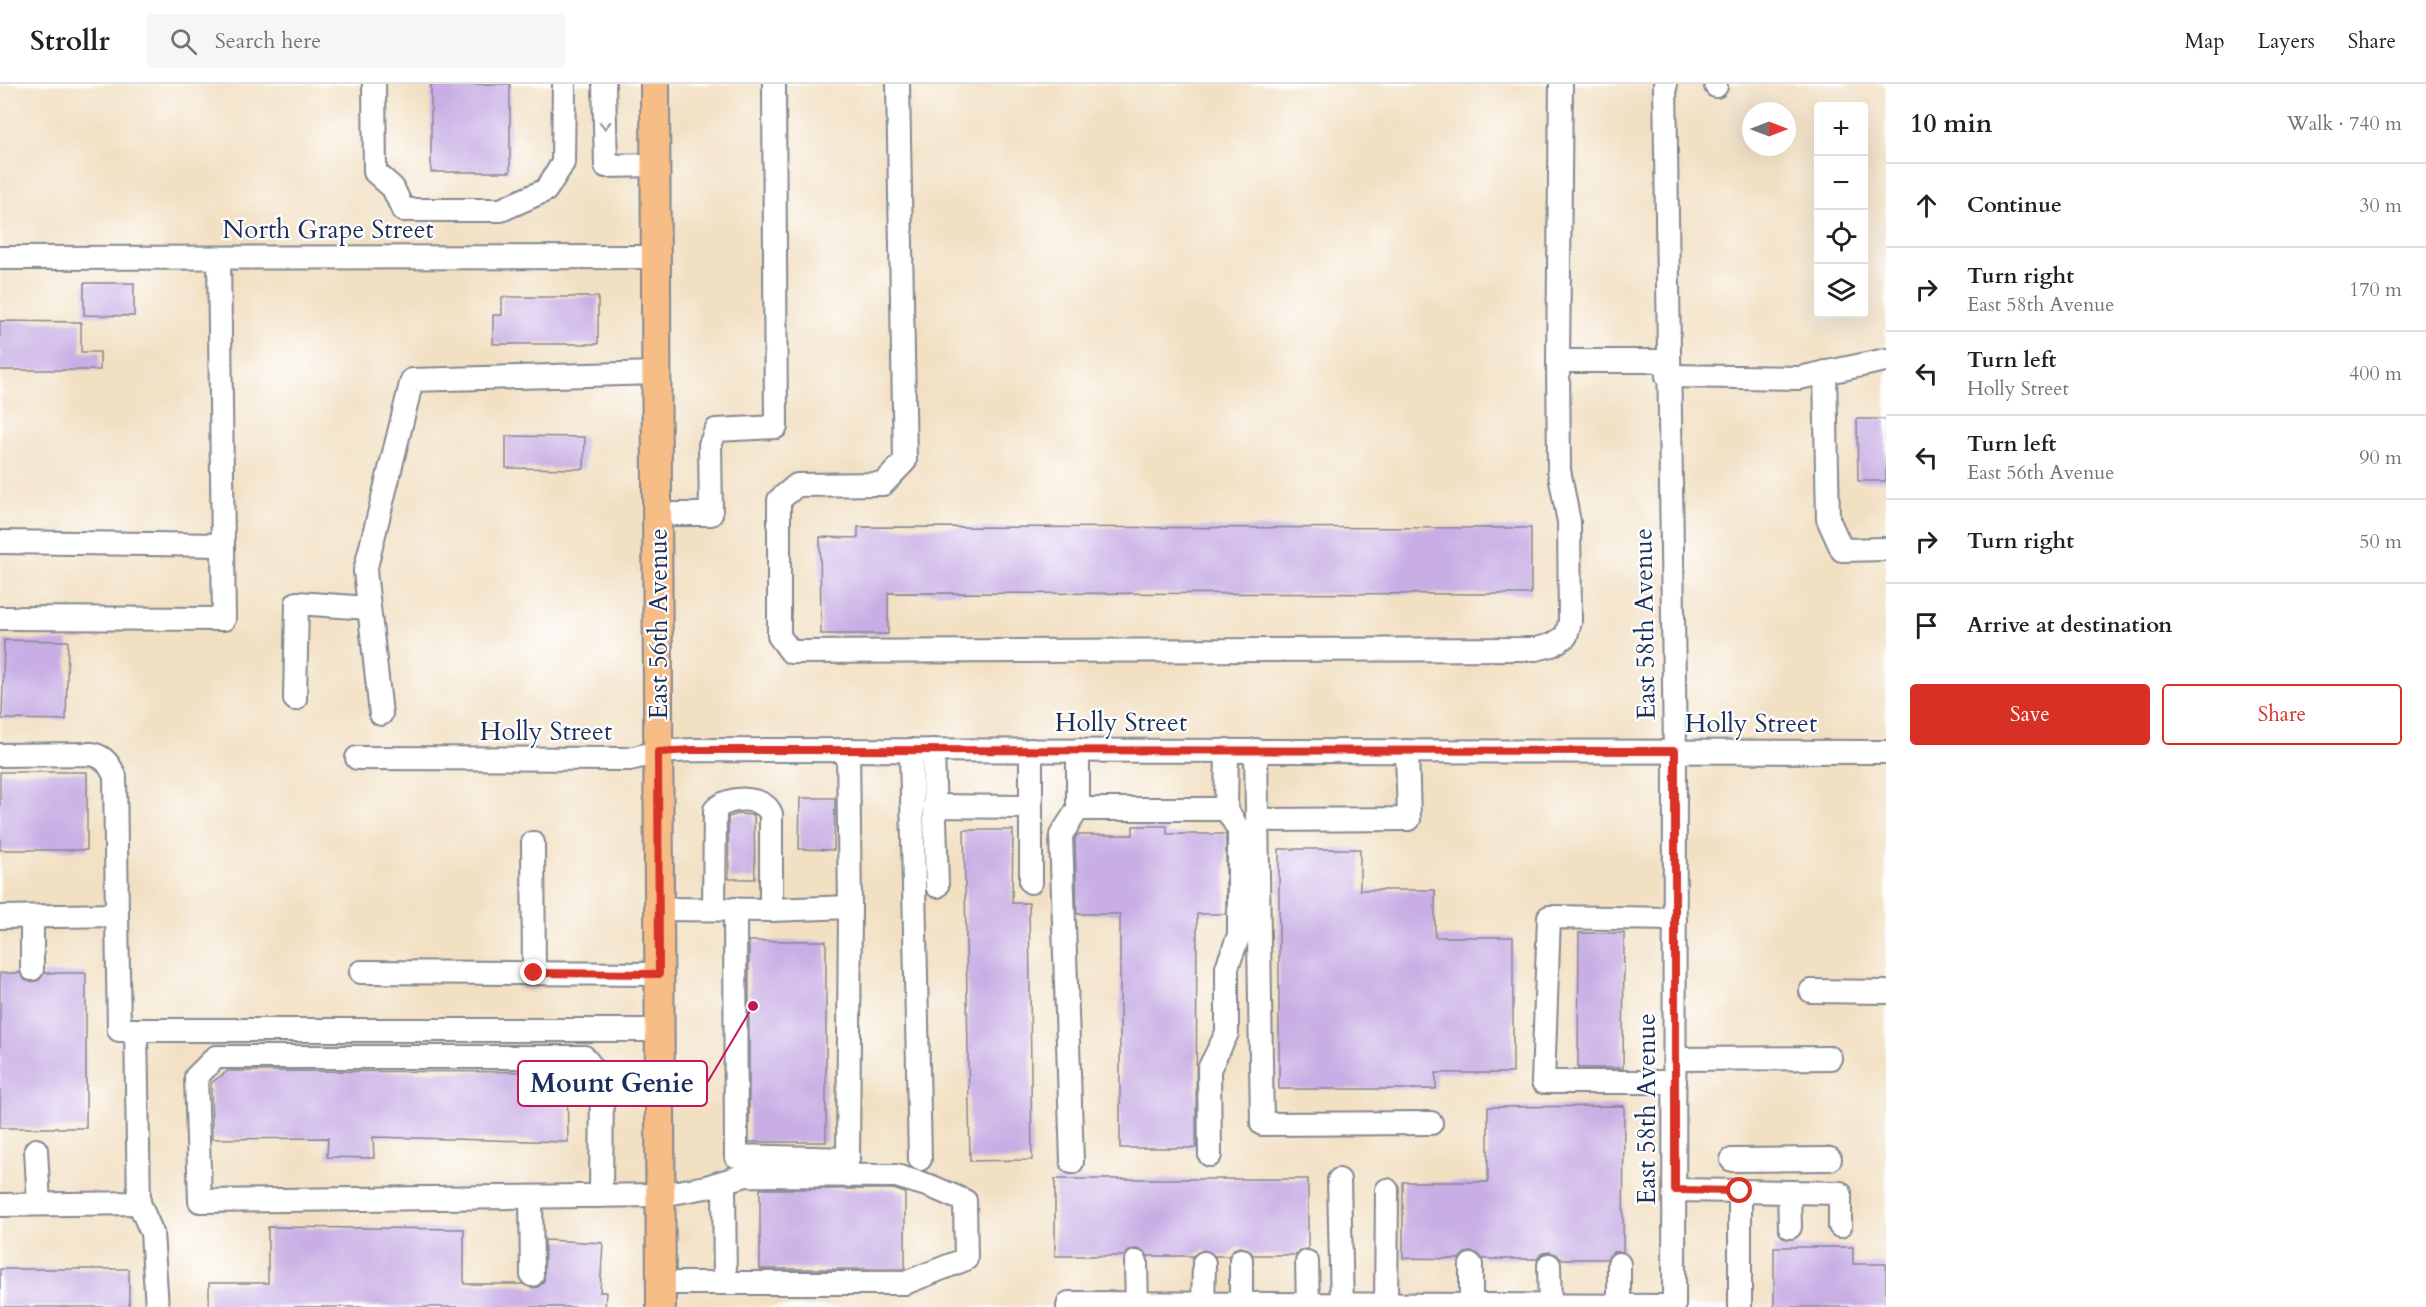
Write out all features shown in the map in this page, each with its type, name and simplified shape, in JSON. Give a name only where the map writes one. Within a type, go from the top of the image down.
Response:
[{"type":"main road","name":"East 56th Avenue","points":[[655,84],[661,1295]]},
{"type":"street","points":[[374,84],[375,172],[393,188],[403,210],[501,210],[546,190],[563,163],[564,84]]},
{"type":"street","points":[[604,84],[606,166],[656,165]]},
{"type":"street","points":[[658,514],[711,514],[710,445],[716,430],[776,427],[774,84]]},
{"type":"street","points":[[898,84],[905,461],[883,484],[797,485],[779,500],[779,636],[791,652],[1524,649],[1552,645],[1566,636],[1570,622],[1569,522],[1559,470],[1558,361],[1561,84]]},
{"type":"street","name":"East 58th Avenue","points":[[1665,84],[1675,751],[1674,1306]]},
{"type":"street","name":"North Grape Street","points":[[0,258],[656,257]]},
{"type":"street","points":[[0,618],[224,619],[219,258]]},
{"type":"street","points":[[1558,361],[1799,378],[1886,360]]},
{"type":"street","points":[[1825,372],[1828,519],[1842,550],[1886,549]]},
{"type":"street","points":[[381,714],[365,571],[411,380],[657,373]]},
{"type":"street","points":[[0,542],[223,545]]},
{"type":"street","points":[[295,699],[297,603],[369,608]]},
{"type":"street","name":"Holly Street","points":[[357,758],[630,759],[658,752],[693,750],[1886,753]]},
{"type":"street","points":[[771,910],[771,814],[768,806],[760,802],[729,801],[720,804],[715,810],[725,909],[736,1156],[849,1159],[849,750]]},
{"type":"street","points":[[922,750],[934,806],[937,886]]},
{"type":"street","points":[[920,1159],[922,750]]},
{"type":"street","points":[[1030,750],[1031,882]]},
{"type":"street","points":[[1072,1162],[1061,835],[1078,809],[1078,750]]},
{"type":"street","points":[[1210,1155],[1209,1069],[1227,1033],[1227,967],[1239,935],[1239,830],[1226,809],[1227,750]]},
{"type":"street","points":[[1256,750],[1262,1124],[1431,1123]]},
{"type":"street","points":[[1258,820],[1409,819],[1407,751]]},
{"type":"street","points":[[0,755],[92,754],[101,756],[115,776],[118,1029],[660,1030]]},
{"type":"street","points":[[934,806],[1031,807]]},
{"type":"street","points":[[1078,809],[1226,809]]},
{"type":"street","points":[[533,843],[534,973]]},
{"type":"street","points":[[659,909],[771,910],[850,907]]},
{"type":"street","points":[[0,917],[117,915]]},
{"type":"street","points":[[1675,919],[1549,917],[1543,1082],[1675,1082]]},
{"type":"street","points":[[32,918],[32,969]]},
{"type":"street","points":[[361,972],[659,974]]},
{"type":"street","points":[[1811,991],[1886,992]]},
{"type":"street","points":[[136,1029],[139,1203],[152,1233],[157,1307]]},
{"type":"street","points":[[601,1196],[602,1080],[584,1056],[216,1056],[196,1077],[200,1201],[531,1197],[601,1196],[661,1195],[746,1175],[896,1176],[930,1186],[965,1201],[966,1259],[905,1283],[725,1283],[661,1295]]},
{"type":"street","points":[[1675,1059],[1830,1058]]},
{"type":"street","points":[[36,1150],[39,1204]]},
{"type":"street","points":[[1732,1160],[1830,1159]]},
{"type":"street","points":[[1339,1180],[1342,1306]]},
{"type":"street","points":[[724,1182],[725,1283]]},
{"type":"street","points":[[1386,1306],[1387,1190]]},
{"type":"street","points":[[1675,1190],[1840,1192],[1840,1226]]},
{"type":"street","points":[[1740,1191],[1740,1307]]},
{"type":"street","points":[[1789,1192],[1790,1227]]},
{"type":"street","points":[[531,1197],[532,1275]]},
{"type":"street","points":[[0,1205],[139,1203]]},
{"type":"street","points":[[1241,1260],[1241,1305]]},
{"type":"street","points":[[1136,1262],[1137,1305]]},
{"type":"street","points":[[1307,1262],[1308,1305]]},
{"type":"street","points":[[1203,1263],[1203,1305]]},
{"type":"street","points":[[1550,1264],[1550,1306]]},
{"type":"street","points":[[1619,1264],[1619,1306]]},
{"type":"street","points":[[1472,1265],[1472,1306]]},
{"type":"street","points":[[1068,1307],[1069,1303],[1674,1306]]},
{"type":"building","points":[[431,84],[510,84],[510,172],[431,172]]},
{"type":"building","points":[[84,283],[134,283],[134,316],[84,315]]},
{"type":"building","points":[[502,297],[598,297],[598,344],[493,344],[493,315],[502,315]]},
{"type":"building","points":[[0,321],[81,322],[81,352],[100,352],[100,370],[0,370]]},
{"type":"building","points":[[1857,419],[1886,419],[1886,481],[1858,481]]},
{"type":"building","points":[[506,436],[585,437],[584,469],[506,468]]},
{"type":"building","points":[[858,527],[1531,528],[1531,594],[888,593],[888,634],[821,634],[820,537],[858,538]]},
{"type":"building","points":[[4,640],[68,641],[66,720],[2,719]]},
{"type":"building","points":[[0,772],[87,772],[87,850],[0,850]]},
{"type":"building","points":[[800,798],[835,798],[834,850],[799,849]]},
{"type":"building","points":[[738,814],[754,815],[755,879],[729,879],[728,817]]},
{"type":"building","points":[[1133,826],[1167,826],[1167,834],[1226,834],[1226,914],[1197,914],[1196,1148],[1120,1148],[1120,914],[1077,914],[1075,839],[1077,835],[1133,835]]},
{"type":"building","points":[[964,830],[1013,830],[1012,903],[1029,903],[1032,1160],[970,1161]]},
{"type":"building","points":[[1279,849],[1360,849],[1360,890],[1435,890],[1435,937],[1513,937],[1513,1073],[1436,1073],[1436,1089],[1279,1089]]},
{"type":"building","points":[[1579,933],[1624,933],[1623,1068],[1578,1068]]},
{"type":"building","points":[[749,941],[826,941],[826,1142],[749,1142]]},
{"type":"building","points":[[0,973],[20,973],[25,980],[31,982],[39,980],[44,973],[86,973],[86,1128],[0,1128]]},
{"type":"building","points":[[228,1071],[567,1072],[568,1142],[373,1137],[374,1158],[327,1157],[328,1138],[212,1139],[211,1083]]},
{"type":"building","points":[[1624,1106],[1623,1252],[1613,1252],[1607,1259],[1561,1259],[1549,1252],[1543,1253],[1537,1259],[1483,1259],[1472,1252],[1465,1253],[1459,1259],[1403,1258],[1403,1182],[1488,1182],[1488,1107]]},
{"type":"building","points":[[1055,1179],[1308,1179],[1308,1249],[1301,1250],[1295,1255],[1253,1255],[1248,1249],[1240,1247],[1234,1249],[1229,1256],[1215,1256],[1204,1250],[1193,1256],[1148,1256],[1136,1249],[1130,1250],[1124,1256],[1055,1256]]},
{"type":"building","points":[[760,1189],[894,1189],[905,1193],[905,1269],[760,1269]]},
{"type":"building","points":[[268,1227],[464,1229],[464,1284],[523,1284],[532,1288],[538,1287],[544,1281],[545,1240],[603,1243],[600,1292],[606,1292],[605,1307],[209,1307],[209,1283],[268,1283]]},
{"type":"building","points":[[1774,1247],[1853,1247],[1853,1264],[1886,1264],[1886,1307],[1774,1307]]},
{"type":"building","points":[[0,1269],[129,1269],[129,1307],[0,1307]]},
{"type":"place","name":"Mount Genie","points":[[753,1006]]},
{"type":"route","points":[[534,973],[659,974],[658,752],[693,750],[1675,751],[1675,1190],[1740,1191]]}]
